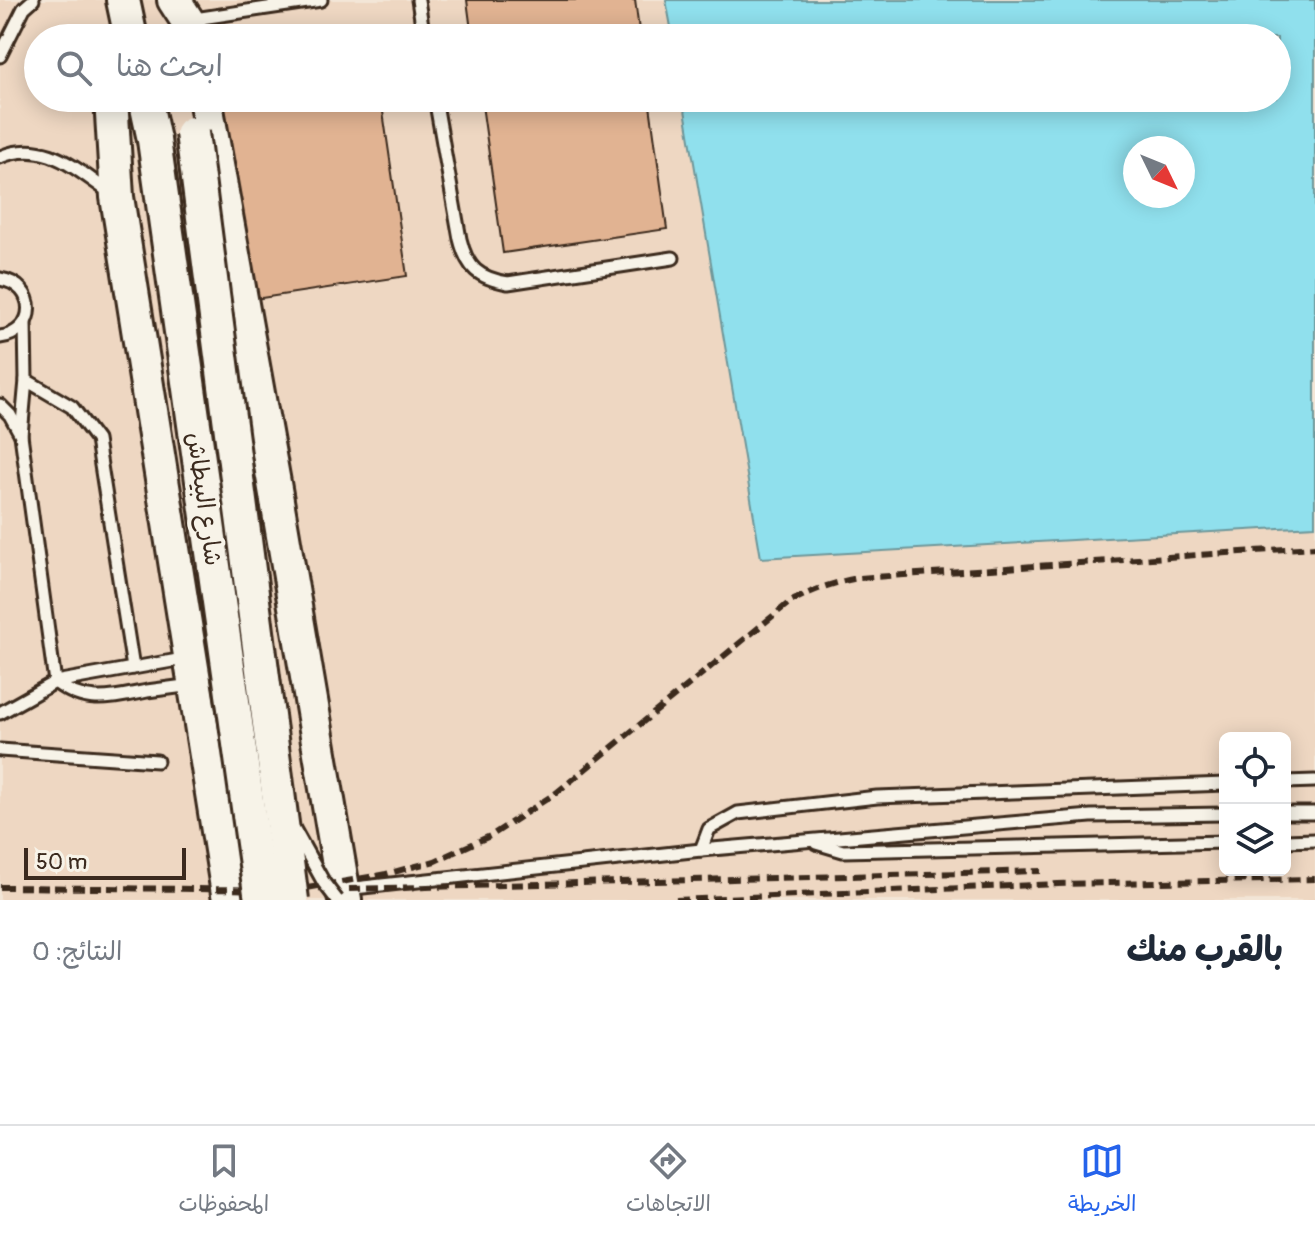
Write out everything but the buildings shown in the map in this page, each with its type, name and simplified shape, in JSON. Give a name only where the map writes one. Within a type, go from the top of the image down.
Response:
[{"type":"street","points":[[119,24],[123,2]]},
{"type":"street","points":[[123,2],[128,24]]},
{"type":"street","points":[[112,112],[117,197],[229,900]]},
{"type":"street","name":"شارع البيطاش","points":[[148,112],[261,900]]},
{"type":"street","name":"شارع البيطاش","points":[[188,112],[292,900]]},
{"type":"street","points":[[208,112],[273,477],[342,896]]},
{"type":"lane","points":[[0,56],[24,8],[33,0]]},
{"type":"lane","points":[[179,19],[321,0]]},
{"type":"lane","points":[[418,0],[422,24]]},
{"type":"lane","points":[[437,112],[464,256],[475,271],[490,280],[508,283],[673,258]]},
{"type":"lane","points":[[0,157],[22,150],[43,152],[62,160],[117,197]]},
{"type":"lane","points":[[0,279],[19,286],[29,304],[25,323],[26,380],[21,435],[55,682],[80,696],[105,699],[193,671]]},
{"type":"lane","points":[[0,337],[12,335],[25,323]]},
{"type":"lane","points":[[26,380],[72,407],[97,440],[133,668]]},
{"type":"lane","points":[[0,405],[10,415],[21,435]]},
{"type":"lane","points":[[0,713],[55,682],[133,668],[193,671]]},
{"type":"lane","points":[[0,750],[157,761]]},
{"type":"lane","points":[[1291,782],[1315,781]]},
{"type":"lane","points":[[701,850],[709,829],[738,813],[877,797],[1219,784]]},
{"type":"lane","points":[[281,805],[324,883],[342,896],[701,850],[1091,816],[1219,814]]},
{"type":"lane","points":[[1291,813],[1315,813]]},
{"type":"lane","points":[[1291,841],[1315,840]]},
{"type":"lane","points":[[808,841],[843,851],[1219,842]]},
{"type":"shaded area","points":[[0,0],[666,0],[670,24],[24,24],[24,112],[685,112],[761,558],[1315,526],[1315,900],[0,900]]},
{"type":"water","points":[[666,0],[1315,0],[1315,526],[761,558],[685,112],[1291,112],[1291,24],[670,24]]},
{"type":"railway","points":[[0,887],[296,890],[386,874],[435,861],[492,835],[556,793],[790,602],[841,582],[859,578],[1315,547]]},
{"type":"railway","points":[[349,889],[1041,871]]},
{"type":"railway","points":[[676,900],[1058,884],[1315,879]]}]
